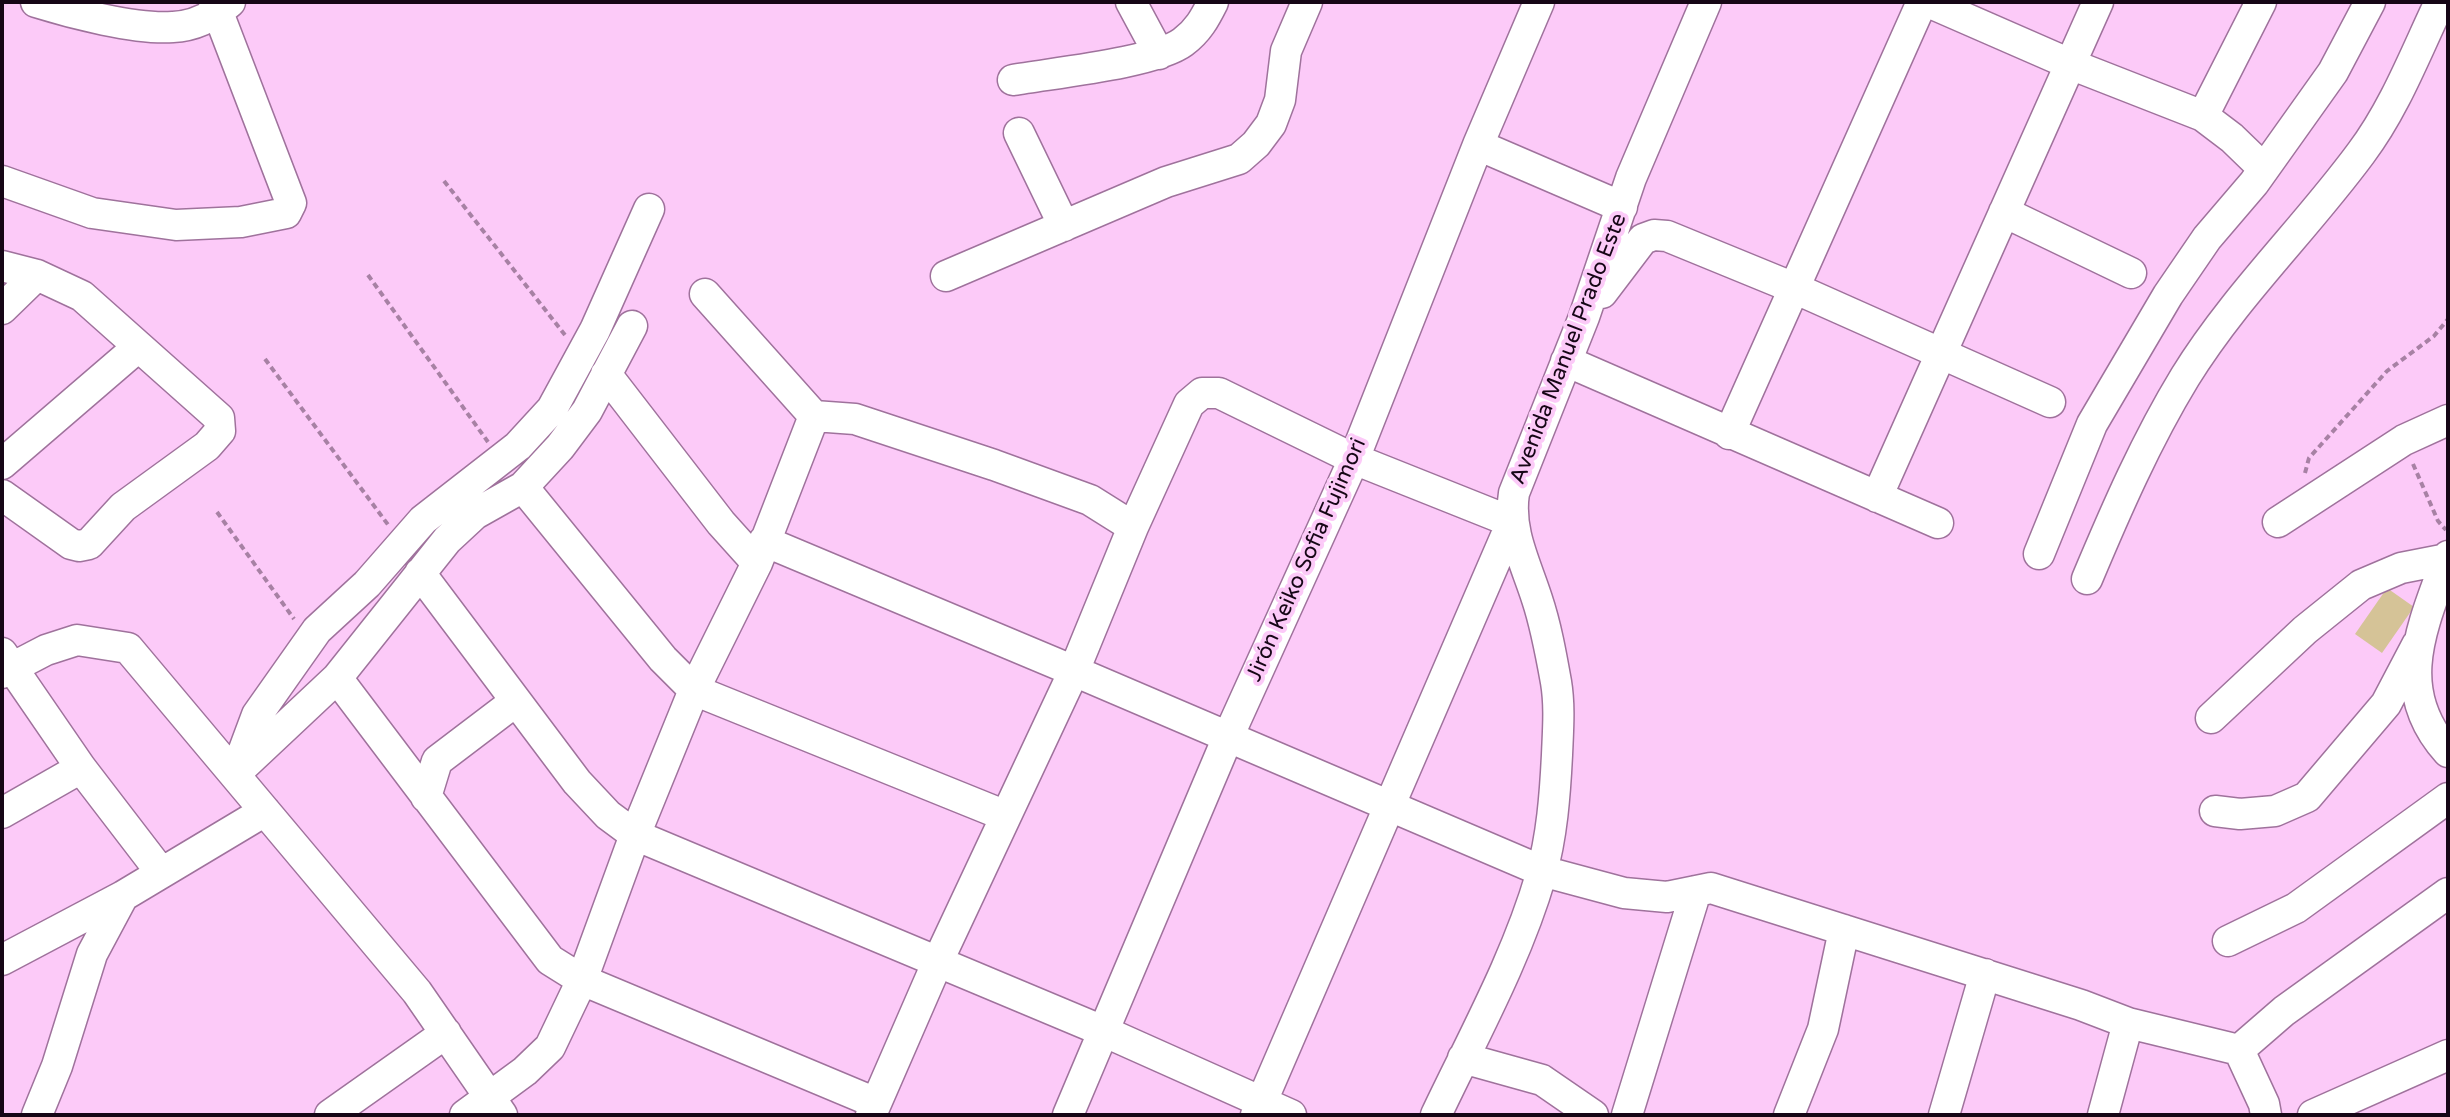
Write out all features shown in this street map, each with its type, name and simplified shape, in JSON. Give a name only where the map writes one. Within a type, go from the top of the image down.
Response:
[{"type":"street","points":[[2,181],[92,213],[176,225],[241,222],[286,213],[291,203],[221,5],[189,25],[157,27],[99,18],[36,2]]},
{"type":"street","points":[[1131,2],[1159,54]]},
{"type":"street","points":[[1013,80],[1159,54],[1182,43],[1203,23],[1213,2]]},
{"type":"street","points":[[946,276],[1166,182],[1239,159],[1256,144],[1271,124],[1280,100],[1286,51],[1307,2]]},
{"type":"street","name":"Jirón Keiko Sofia Fujimori","points":[[1068,1115],[1228,737],[1354,459],[1478,145],[1539,2]]},
{"type":"street","name":"Avenida Manuel Prado Este","points":[[1436,1115],[1501,976],[1542,871],[1555,796],[1559,708],[1547,635],[1512,522],[1514,493],[1584,317],[1631,178],[1706,2]]},
{"type":"street","points":[[1729,434],[1922,2]]},
{"type":"street","points":[[1928,2],[2070,64],[2203,116],[2232,138],[2264,169]]},
{"type":"street","points":[[1877,497],[2098,2]]},
{"type":"street","points":[[2203,116],[2261,2]]},
{"type":"street","points":[[2039,554],[2092,424],[2134,352],[2207,238],[2264,169],[2333,72],[2370,2]]},
{"type":"street","points":[[2087,579],[2151,437],[2186,375],[2252,287],[2362,151],[2388,109],[2440,2]]},
{"type":"street","points":[[1019,133],[1064,226]]},
{"type":"street","points":[[1478,145],[1622,207]]},
{"type":"street","points":[[235,774],[257,715],[317,630],[367,584],[423,520],[518,446],[552,409],[581,356],[649,209]]},
{"type":"street","points":[[2004,212],[2131,273]]},
{"type":"street","points":[[1584,317],[1643,239],[1654,235],[1667,236],[1794,288],[2050,402]]},
{"type":"street","points":[[2,266],[37,275],[82,296],[219,418],[220,431],[207,446],[123,507],[89,544],[71,544],[2,495]]},
{"type":"street","points":[[2,309],[37,275]]},
{"type":"street","points":[[705,294],[814,416],[855,419],[994,465],[1090,500],[1133,527]]},
{"type":"street","points":[[235,774],[337,678],[447,540],[475,514],[523,487],[560,447],[587,411],[632,326]]},
{"type":"street","points":[[2,464],[138,347]]},
{"type":"street","points":[[1566,361],[1938,523]]},
{"type":"street","points":[[606,374],[721,523],[761,552],[1074,671],[1542,871],[1624,893],[1667,897],[1711,888],[1985,974],[2128,1023],[2239,1050]]},
{"type":"street","points":[[337,678],[550,960],[582,980],[873,1109],[938,961],[1074,671],[1133,527],[1189,404],[1202,393],[1219,393],[1354,459],[1512,522],[1259,1108]]},
{"type":"street","points":[[465,1115],[496,1106],[550,1047],[582,980],[635,835],[694,690],[761,552],[814,416]]},
{"type":"street","points":[[2278,522],[2404,440],[2448,420]]},
{"type":"street","points":[[523,487],[663,659],[694,690],[1006,816]]},
{"type":"street","points":[[2215,811],[2240,814],[2275,811],[2307,797],[2386,704],[2417,645],[2448,552]]},
{"type":"street","points":[[2211,718],[2299,636],[2361,585],[2448,552]]},
{"type":"street","points":[[420,573],[577,782],[608,815],[635,835],[1103,1031],[1259,1108],[1291,1115]]},
{"type":"street","points":[[160,871],[5,665],[77,640],[128,648],[417,992],[496,1106],[514,1115]]},
{"type":"street","points":[[2417,645],[2417,699],[2437,740],[2448,752]]},
{"type":"street","points":[[426,797],[437,761],[516,701]]},
{"type":"street","points":[[2,813],[81,768]]},
{"type":"street","points":[[2228,941],[2296,908],[2448,798]]},
{"type":"street","points":[[2,960],[123,896],[160,871],[265,811]]},
{"type":"street","points":[[1627,1115],[1696,891]]},
{"type":"street","points":[[2239,1050],[2284,1011],[2448,893]]},
{"type":"street","points":[[37,1115],[62,1052],[92,954],[123,896]]},
{"type":"street","points":[[1789,1115],[1823,1029],[1844,930]]},
{"type":"street","points":[[1944,1115],[1985,974]]},
{"type":"street","points":[[2103,1115],[2128,1023]]},
{"type":"street","points":[[330,1115],[446,1033]]},
{"type":"street","points":[[2239,1050],[2266,1115]]},
{"type":"street","points":[[2313,1115],[2448,1055]]},
{"type":"street","points":[[1463,1058],[1542,1080],[1593,1115]]},
{"type":"path","points":[[444,181],[581,356]]},
{"type":"path","points":[[368,275],[501,460]]},
{"type":"path","points":[[2311,501],[2304,480],[2309,458],[2387,371],[2434,336],[2448,319]]},
{"type":"path","points":[[265,359],[402,544]]},
{"type":"path","points":[[2404,440],[2448,552]]},
{"type":"path","points":[[217,512],[309,641]]},
{"type":"shaded area","points":[[2387,588],[2414,607],[2382,653],[2355,634]]}]
